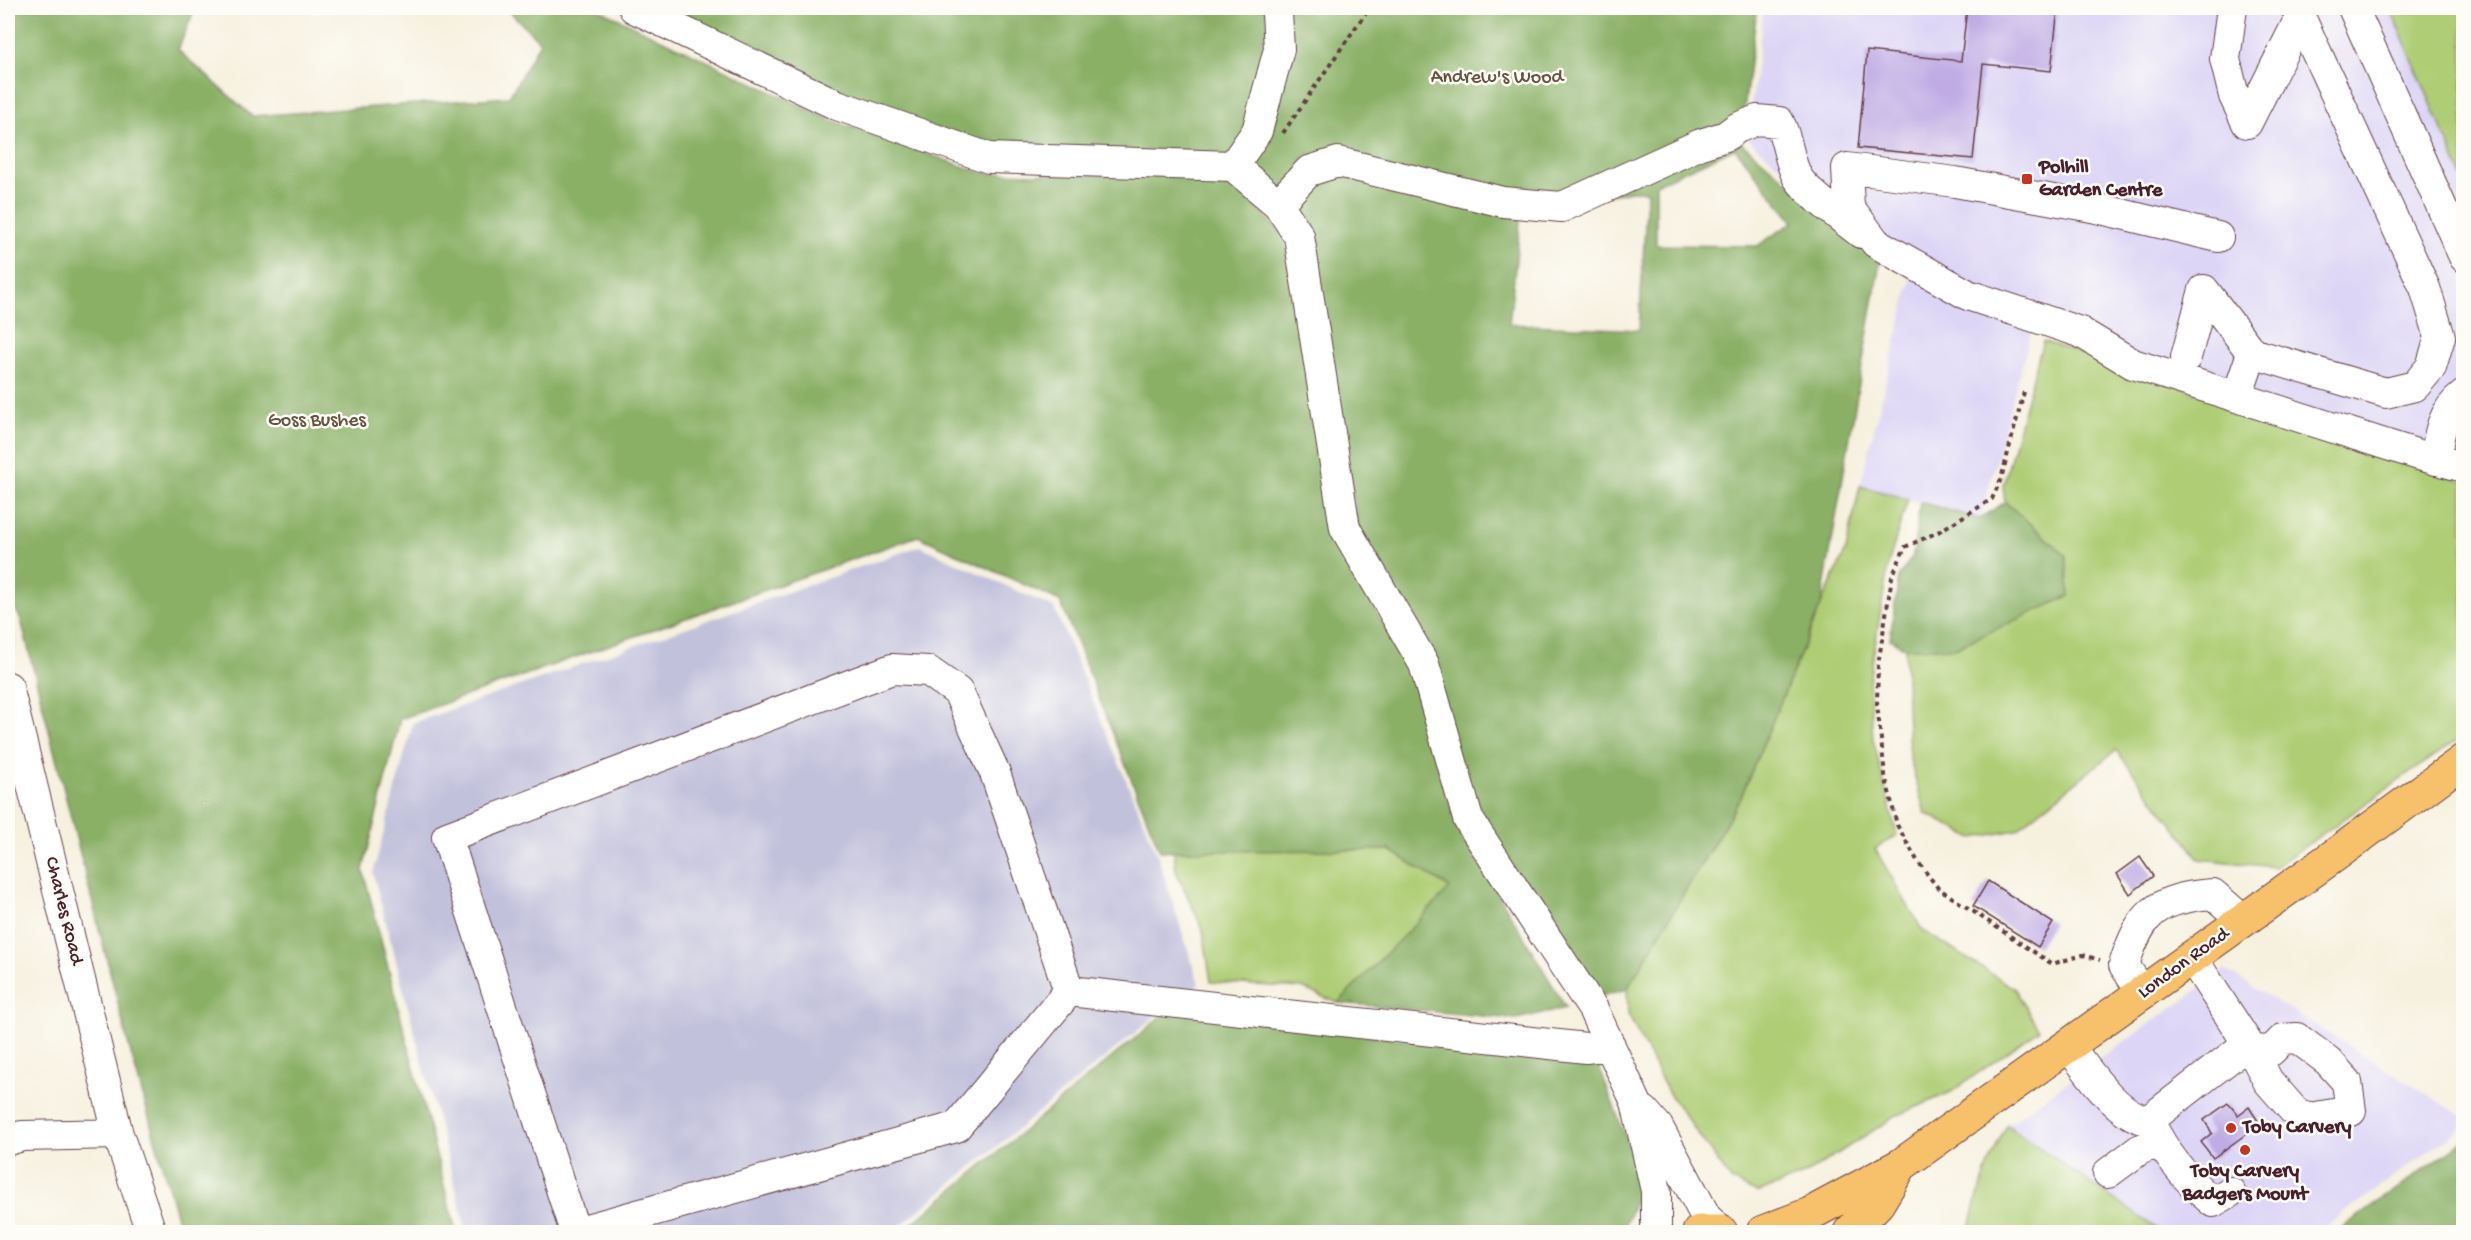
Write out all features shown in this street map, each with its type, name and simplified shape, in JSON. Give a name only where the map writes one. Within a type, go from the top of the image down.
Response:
[{"type":"main road","name":"London Road","points":[[1763,1233],[1810,1214],[1901,1165],[2143,994],[2463,760]]},
{"type":"main road","name":"London Road","points":[[1850,1233],[1878,1203],[1901,1165]]},
{"type":"main road","points":[[1699,1233],[1721,1232]]},
{"type":"street","points":[[634,8],[837,105],[988,158],[1233,166],[1278,204],[1299,236],[1345,528],[1424,664],[1468,819],[1593,1009],[1636,1102],[1656,1191],[1656,1233]]},
{"type":"street","points":[[1233,166],[1257,131],[1279,49],[1275,8]]},
{"type":"street","points":[[2232,8],[2225,58],[2234,96],[2247,123],[2298,13]]},
{"type":"street","points":[[2353,8],[2463,257]]},
{"type":"street","points":[[2186,357],[2204,290],[2252,353],[2386,393],[2415,386],[2431,367],[2440,337],[2425,288],[2298,13]]},
{"type":"street","points":[[1278,204],[1309,171],[1338,162],[1503,202],[1562,207],[1701,144],[1726,136],[1737,128],[1757,120],[1779,122],[1784,131],[1787,153],[1797,178],[1842,219],[1876,243],[1968,295],[2080,332],[2133,364],[2450,464]]},
{"type":"street","points":[[1876,243],[1849,207],[1847,168],[1955,182],[2092,207],[2218,237]]},
{"type":"street","points":[[2237,397],[2252,353]]},
{"type":"street","points":[[2450,464],[2438,436],[2446,413],[2463,395]]},
{"type":"street","points":[[892,669],[928,671],[958,692],[995,773],[1069,991],[956,1127],[576,1233],[447,837],[892,669]]},
{"type":"street","name":"Charles Road","points":[[8,687],[118,1134],[151,1233]]},
{"type":"street","points":[[2143,994],[2124,965],[2134,934],[2160,905],[2187,896],[2213,894],[2244,921]]},
{"type":"street","points":[[2108,1173],[2139,1150],[2154,1131],[2236,1053],[2252,1050],[2192,958]]},
{"type":"street","points":[[1069,991],[1586,1048],[1610,1046]]},
{"type":"street","points":[[2069,1047],[2111,1099],[2154,1131],[2190,1183],[2213,1202],[2230,1192]]},
{"type":"street","points":[[1636,1102],[1658,1127],[1707,1217],[1721,1232]]},
{"type":"street","points":[[8,1140],[22,1136],[118,1134]]},
{"type":"path","points":[[1277,143],[1369,8]]},
{"type":"path","points":[[2024,392],[2001,479],[1992,499],[1938,532],[1905,547],[1892,577],[1878,665],[1877,704],[1885,775],[1897,825],[1918,862],[1938,888],[2052,964],[2083,955],[2124,965]]},
{"type":"shaded area","name":"Polhill Garden Centre","points":[[1764,8],[2390,8],[2463,178],[2463,473],[2031,332],[1980,519],[1860,486],[1911,280],[1747,138]]},
{"type":"shaded area","points":[[920,546],[1054,608],[1157,854],[1199,984],[1165,1008],[899,1227],[880,1232],[467,1232],[373,873],[413,723]]},
{"type":"shaded area","points":[[2225,970],[2464,1117],[2463,1127],[2318,1232],[2157,1232],[2007,1125]]},
{"type":"green space","name":"Goss Bushes","points":[[8,8],[195,8],[178,50],[252,116],[509,97],[540,42],[506,8],[596,8],[831,120],[982,173],[1228,177],[1284,235],[1331,533],[1409,669],[1445,791],[1459,828],[1566,1008],[1516,1019],[1338,1003],[1450,888],[1390,850],[1160,851],[1060,601],[918,536],[400,719],[363,870],[456,1232],[181,1232],[127,1039],[21,620],[8,595]]},
{"type":"green space","name":"Andrew's Wood","points":[[662,8],[1757,8],[1740,141],[1880,261],[1821,605],[1740,799],[1627,989],[1594,998],[1480,816],[1358,528],[1307,232],[1252,166],[989,146],[855,102]],"holes":[[[1735,148],[1793,222],[1757,246],[1656,245],[1656,184]],[[1630,191],[1647,191],[1639,330],[1509,324],[1521,213]]]},
{"type":"green space","points":[[2390,8],[2463,8],[2463,178]]},
{"type":"green space","points":[[2043,341],[2463,481],[2463,736],[2275,867],[2199,859],[2116,750],[2016,830],[1973,838],[1925,813],[1909,756],[1905,648],[1955,648],[2066,555],[2005,502],[2003,486]]},
{"type":"green space","points":[[1860,486],[1908,499],[1889,561],[1869,682],[1873,739],[1897,835],[1875,849],[1922,930],[2015,989],[2039,1030],[1951,1092],[1894,1117],[1806,1174],[1757,1193],[1731,1180],[1668,1092],[1628,1014],[1627,989],[1740,799],[1846,550]]},
{"type":"green space","points":[[1920,502],[1980,519],[2005,502],[2066,555],[2069,596],[1955,648],[1905,648],[1890,639],[1899,576],[1913,556]]},
{"type":"green space","points":[[1390,850],[1451,889],[1338,1003],[1302,988],[1211,982],[1203,930],[1176,871],[1174,851]]},
{"type":"green space","points":[[1169,1010],[1598,1064],[1642,1181],[1623,1232],[902,1232]]},
{"type":"green space","points":[[2007,1125],[2161,1232],[1969,1232],[1984,1177]]},
{"type":"green space","points":[[2463,1142],[2463,1232],[2336,1232]]},
{"type":"building","points":[[1967,8],[2058,8],[2051,71],[1983,64],[1973,159],[1858,148],[1867,51],[1961,61]]},
{"type":"building","points":[[2140,857],[2153,876],[2130,894],[2117,874]]},
{"type":"building","points":[[1988,881],[2053,923],[2038,947],[1973,906]]},
{"type":"building","name":"Toby Carvery","points":[[2228,1103],[2238,1115],[2249,1107],[2260,1124],[2213,1158],[2201,1142],[2212,1133],[2204,1120]]},
{"type":"place","name":"Polhill Garden Centre","points":[[2027,179]]},
{"type":"place","name":"Toby Carvery","points":[[2231,1128]]},
{"type":"place","name":"Toby Carvery Badgers Mount","points":[[2245,1150]]}]
